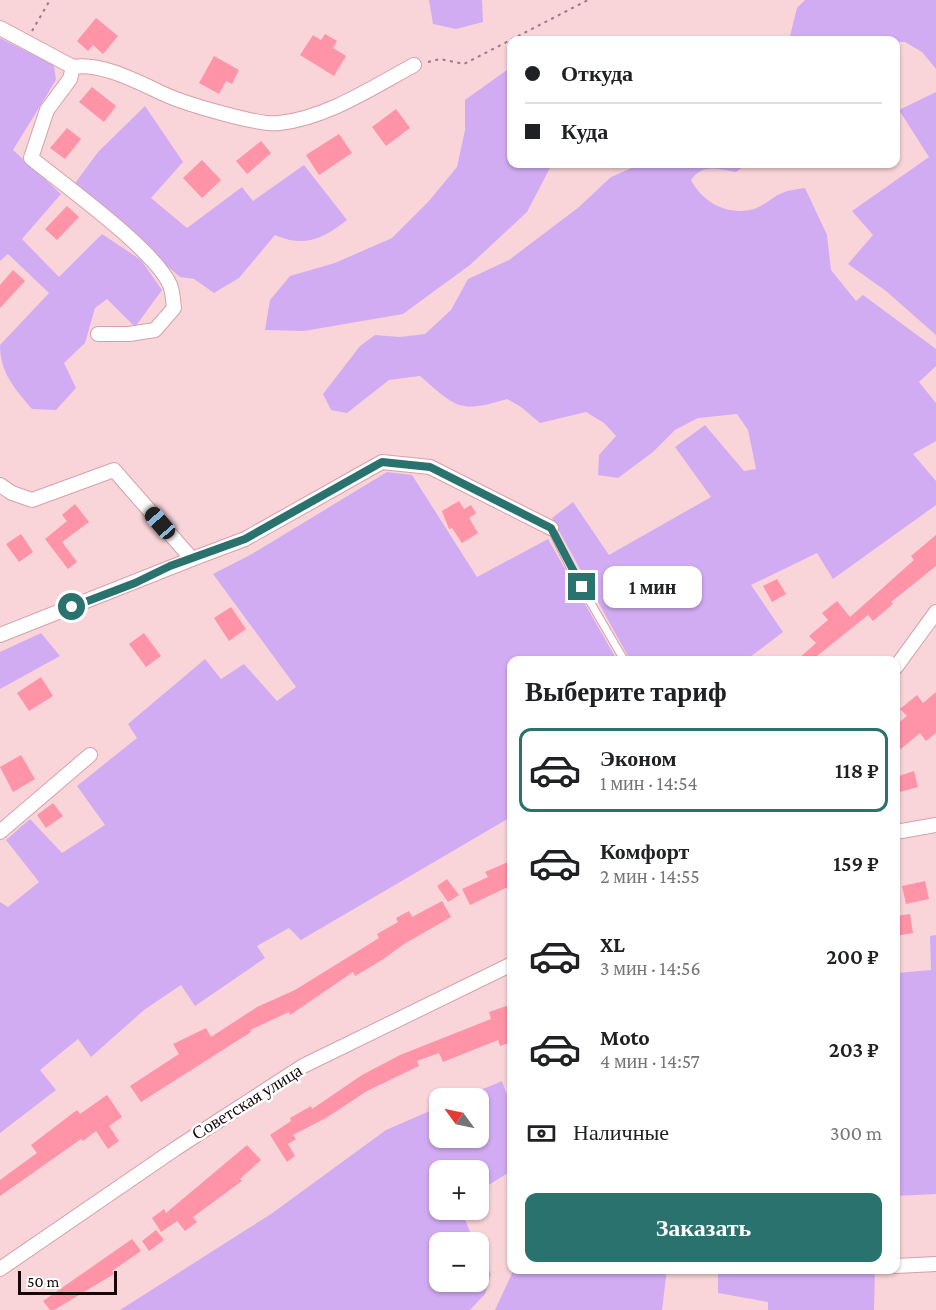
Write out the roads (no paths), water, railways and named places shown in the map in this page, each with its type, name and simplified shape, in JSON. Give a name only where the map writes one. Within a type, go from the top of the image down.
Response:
[{"type":"street","points":[[0,28],[73,67],[86,65],[144,85],[185,104],[277,124],[305,117],[355,97],[414,65]]},
{"type":"street","points":[[73,67],[70,79],[47,110],[31,158],[115,226],[158,267],[171,286],[174,308],[155,330],[129,334],[98,334]]},
{"type":"street","points":[[0,635],[245,539],[382,462],[430,467],[551,528]]},
{"type":"street","points":[[0,485],[12,494],[32,500],[114,470],[192,559]]},
{"type":"street","points":[[900,662],[936,612]]},
{"type":"street","points":[[0,832],[90,755]]},
{"type":"street","points":[[900,831],[936,825]]},
{"type":"street","name":"Советская улица","points":[[0,1269],[175,1149],[303,1066],[507,966]]},
{"type":"street","points":[[900,1266],[936,1264]]},
{"type":"lane","points":[[551,528],[571,569],[622,656]]}]
